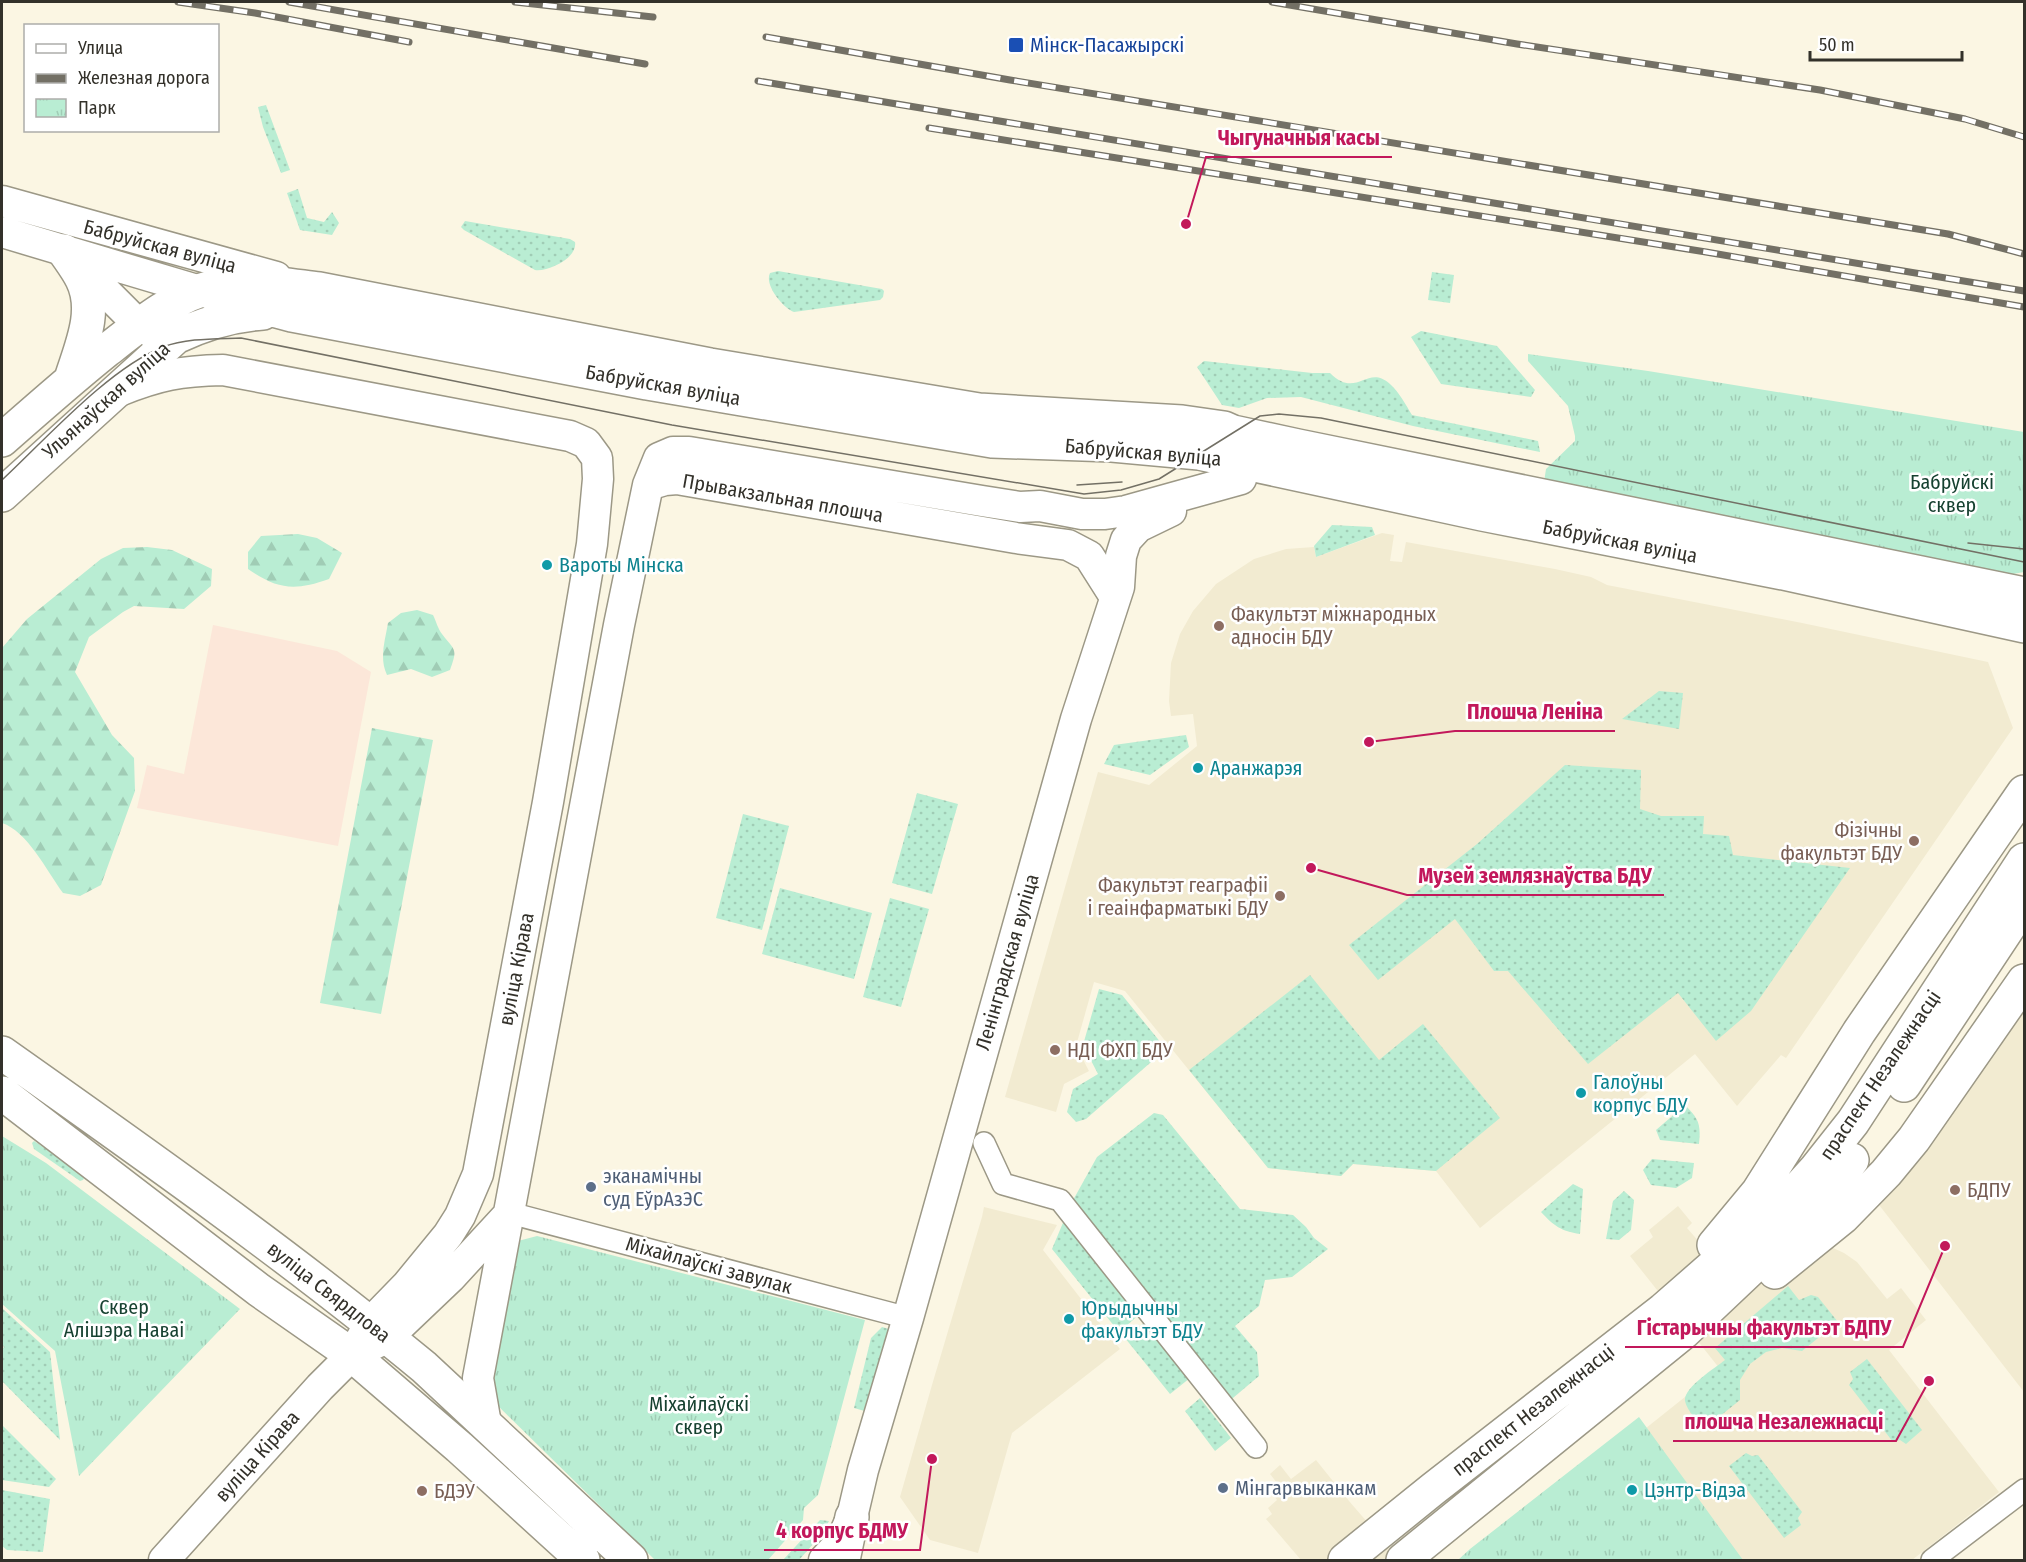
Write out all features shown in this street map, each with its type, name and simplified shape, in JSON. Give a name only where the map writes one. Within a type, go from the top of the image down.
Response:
[{"type":"main road","points":[[64,251],[82,278],[88,293],[90,309],[71,379]]},
{"type":"main road","name":"Бабруйская вуліца","points":[[200,291],[232,283],[255,282],[319,289],[710,365],[979,410],[1182,422],[1224,428],[1233,432],[1263,463],[1482,514],[1783,573],[2025,626]]},
{"type":"main road","points":[[200,291],[292,315]]},
{"type":"main road","name":"Ульянаўская вуліца","points":[[2,440],[71,379],[139,325],[172,303],[200,291]]},
{"type":"main road","name":"Ульянаўская вуліца","points":[[2,495],[168,343],[202,324],[231,315],[262,313],[292,315]]},
{"type":"main road","name":"Бабруйская вуліца","points":[[292,315],[647,383],[992,441],[1112,445],[1263,463],[2025,594]]},
{"type":"main road","points":[[1673,1321],[1859,1032],[2025,792]]},
{"type":"main road","name":"праспект Незалежнасці","points":[[1403,1560],[1673,1321],[1812,1210],[1864,1144],[1963,975],[2025,860]]},
{"type":"main road","name":"праспект Незалежнасці","points":[[1963,975],[2025,904]]},
{"type":"main road","points":[[1673,1321],[1780,1268],[1843,1217],[1914,1139],[2025,981]]},
{"type":"main road","name":"вуліца Свярдлова","points":[[2,1053],[184,1182],[379,1330],[424,1367],[631,1560]]},
{"type":"main road","name":"вуліца Свярдлова","points":[[2,1093],[243,1277],[352,1355],[451,1439],[583,1560]]},
{"type":"main road","name":"праспект Незалежнасці","points":[[1345,1560],[1433,1489],[1673,1321]]},
{"type":"main road","points":[[843,1560],[852,1517]]},
{"type":"street","name":"Бабруйская вуліца","points":[[2,201],[319,289]]},
{"type":"street","name":"Бабруйская вуліца","points":[[2,232],[200,291]]},
{"type":"street","points":[[64,251],[139,325],[189,356],[223,370]]},
{"type":"street","points":[[111,394],[153,378],[185,371],[223,370]]},
{"type":"street","name":"вуліца Кірава","points":[[223,370],[570,436],[586,443],[597,458],[592,544],[548,801],[478,1174],[460,1216],[407,1285],[379,1330]]},
{"type":"street","name":"Прывакзальная плошча","points":[[648,485],[659,458],[673,452],[689,452],[1020,507],[1040,506],[1082,514],[1126,511],[1263,463]]},
{"type":"street","name":"Ленінградская вуліца","points":[[824,1560],[840,1543],[852,1517],[863,1470],[908,1318],[1076,719],[1119,587],[1121,556],[1126,540],[1138,527],[1263,463]]},
{"type":"street","name":"Прывакзальная плошча","points":[[648,485],[677,479],[1068,545],[1089,556],[1114,597]]},
{"type":"street","name":"вуліца Кірава","points":[[486,1424],[478,1378],[648,485]]},
{"type":"street","points":[[1082,514],[1104,545],[1114,597]]},
{"type":"street","points":[[592,544],[605,536],[616,536],[627,542],[634,554]]},
{"type":"street","points":[[984,1143],[1004,1184],[1060,1200],[1256,1446]]},
{"type":"street","name":"вуліца Кірава","points":[[164,1560],[320,1387],[379,1330],[450,1278],[510,1213]]},
{"type":"street","name":"Міхайлаўскі завулак","points":[[510,1213],[908,1318]]},
{"type":"street","points":[[1932,1560],[2025,1490]]},
{"type":"shaded area","points":[[1382,533],[1394,535],[1390,561],[1402,562],[1406,542],[1555,569],[1591,577],[1607,585],[1988,662],[2013,728],[1786,1058],[1781,1055],[1737,1106],[1695,1054],[1480,1228],[1436,1171],[1353,1164],[1341,1176],[1268,1168],[1125,991],[1094,982],[1076,1046],[1089,1071],[1064,1084],[1056,1112],[1005,1097],[1098,772],[1149,785],[1197,746],[1193,714],[1171,716],[1169,701],[1171,663],[1180,634],[1193,611],[1216,584],[1254,559],[1286,549],[1314,547],[1316,557]]},
{"type":"shaded area","points":[[213,625],[337,651],[371,672],[338,846],[137,808],[147,765],[184,774]]},
{"type":"shaded area","name":"БДПУ","points":[[2024,1002],[2024,1392],[1876,1201]]},
{"type":"shaded area","points":[[1678,1206],[1692,1223],[1687,1228],[1701,1244],[1809,1237],[1844,1253],[1857,1262],[1887,1299],[1901,1288],[1926,1320],[1889,1350],[1999,1492],[1912,1560],[1467,1560],[1482,1559],[1720,1369],[1630,1256],[1653,1237],[1649,1230]]},
{"type":"shaded area","points":[[984,1207],[1057,1225],[1043,1250],[1120,1349],[1012,1433],[978,1553],[930,1540],[900,1497]]},
{"type":"shaded area","points":[[1316,1460],[1400,1560],[1301,1560],[1266,1519],[1272,1514],[1268,1508],[1277,1500],[1273,1494],[1281,1488],[1270,1474],[1280,1465],[1291,1479]]},
{"type":"green space","points":[[266,105],[290,170],[281,173],[263,127],[258,107]]},
{"type":"green space","points":[[298,189],[307,218],[324,222],[332,212],[339,223],[332,235],[300,230],[287,193]]},
{"type":"green space","points":[[465,221],[570,239],[575,242],[575,248],[561,263],[547,269],[535,270],[464,230],[461,227]]},
{"type":"green space","points":[[778,271],[882,289],[883,297],[880,300],[794,312],[780,301],[772,290],[770,273]]},
{"type":"green space","points":[[1432,272],[1454,275],[1450,303],[1428,300]]},
{"type":"green space","points":[[1421,331],[1497,346],[1535,390],[1531,397],[1441,384],[1411,337]]},
{"type":"green space","name":"Бабруйскі сквер","points":[[1528,354],[1648,371],[2024,432],[2024,572],[2002,576],[1544,482],[1546,469],[1575,441],[1575,436],[1568,406],[1528,361]]},
{"type":"green space","points":[[1204,361],[1330,373],[1348,383],[1375,377],[1390,384],[1412,415],[1538,441],[1540,452],[1413,426],[1301,397],[1267,398],[1239,408],[1222,405],[1197,367]]},
{"type":"green space","points":[[1332,525],[1372,527],[1375,535],[1316,557],[1314,546]]},
{"type":"green space","points":[[298,534],[317,538],[342,553],[329,579],[296,587],[278,585],[248,569],[248,552],[261,536]]},
{"type":"green space","points":[[147,547],[172,550],[212,569],[211,586],[184,609],[134,606],[89,637],[75,672],[112,735],[134,758],[135,791],[101,885],[80,896],[63,893],[28,843],[11,827],[2,823],[2,648],[27,619],[101,559],[123,548]]},
{"type":"green space","points":[[417,610],[433,615],[441,632],[454,650],[450,670],[432,677],[411,669],[387,675],[383,656],[388,623],[401,613]]},
{"type":"green space","points":[[1659,691],[1683,693],[1679,729],[1622,719]]},
{"type":"green space","points":[[372,728],[433,740],[381,1014],[320,1003]]},
{"type":"green space","points":[[1186,735],[1189,747],[1150,775],[1104,764],[1114,745]]},
{"type":"green space","points":[[1565,765],[1641,770],[1640,809],[1661,816],[1704,816],[1703,834],[1729,836],[1733,855],[1850,868],[1751,1011],[1716,1041],[1678,993],[1588,1064],[1508,971],[1494,971],[1455,919],[1378,980],[1349,945],[1477,844]]},
{"type":"green space","points":[[917,793],[958,804],[932,894],[892,883]]},
{"type":"green space","points":[[743,814],[789,826],[762,930],[716,918]]},
{"type":"green space","points":[[780,888],[872,913],[854,979],[762,954]]},
{"type":"green space","points":[[890,898],[929,909],[901,1007],[863,997]]},
{"type":"green space","points":[[1310,975],[1379,1060],[1423,1024],[1500,1118],[1436,1171],[1353,1164],[1341,1176],[1268,1168],[1189,1070]]},
{"type":"green space","points":[[1099,989],[1122,995],[1166,1049],[1086,1119],[1076,1122],[1067,1112],[1073,1089],[1098,1074],[1083,1045]]},
{"type":"green space","points":[[1685,1105],[1698,1122],[1699,1144],[1660,1140],[1656,1130]]},
{"type":"green space","points":[[1154,1113],[1163,1115],[1240,1209],[1293,1215],[1314,1238],[1328,1249],[1292,1277],[1265,1280],[1259,1306],[1235,1326],[1257,1352],[1259,1376],[1227,1403],[1072,1202],[1097,1157]]},
{"type":"green space","name":"Сквер Алішэра Наваі","points":[[2,1136],[46,1163],[240,1309],[79,1476],[55,1351],[2,1304]]},
{"type":"green space","points":[[34,1141],[82,1173],[85,1176],[83,1180],[80,1181],[34,1149],[32,1143]]},
{"type":"green space","points":[[1652,1159],[1694,1163],[1692,1178],[1676,1188],[1651,1185],[1643,1170]]},
{"type":"green space","points":[[1573,1184],[1583,1189],[1580,1234],[1558,1227],[1541,1212]]},
{"type":"green space","points":[[1624,1191],[1634,1200],[1631,1230],[1619,1240],[1606,1239],[1613,1201]]},
{"type":"green space","points":[[1065,1218],[1140,1314],[1119,1332],[1052,1249]]},
{"type":"green space","name":"Міхайлаўскі сквер","points":[[537,1236],[865,1320],[818,1495],[804,1508],[803,1520],[768,1560],[655,1560],[492,1400],[487,1379],[518,1241]]},
{"type":"green space","points":[[1788,1286],[1799,1300],[1811,1295],[1818,1297],[1838,1322],[1802,1351],[1782,1348],[1766,1352],[1750,1364],[1740,1380],[1740,1400],[1704,1429],[1686,1405],[1689,1390],[1725,1360],[1715,1348]]},
{"type":"green space","points":[[2,1308],[50,1352],[60,1440],[2,1381],[2,1350],[4,1347],[2,1345]]},
{"type":"green space","points":[[1145,1322],[1190,1378],[1170,1394],[1125,1338]]},
{"type":"green space","points":[[882,1327],[889,1329],[868,1412],[854,1408],[871,1338]]},
{"type":"green space","points":[[1867,1359],[1922,1430],[1906,1444],[1900,1440],[1893,1442],[1849,1385],[1853,1379],[1850,1372]]},
{"type":"green space","points":[[1200,1398],[1231,1438],[1215,1451],[1185,1411]]},
{"type":"green space","points":[[1639,1417],[1743,1560],[1458,1560],[1470,1549]]},
{"type":"green space","points":[[2,1425],[56,1479],[49,1487],[2,1480]]},
{"type":"green space","points":[[1746,1453],[1752,1456],[1758,1455],[1802,1512],[1798,1518],[1801,1525],[1784,1538],[1729,1466]]},
{"type":"green space","points":[[2,1490],[50,1499],[43,1552],[7,1550],[2,1546]]},
{"type":"green space","points":[[820,1520],[829,1521],[822,1534],[799,1560],[783,1560]]},
{"type":"tram line","points":[[2,480],[78,406],[142,357],[163,347],[182,342],[241,338],[672,425],[1084,494],[1121,490],[1159,479],[1260,416],[1279,414],[1321,418],[2024,562]]},
{"type":"tram line","points":[[1077,485],[1122,482]]},
{"type":"tram line","points":[[1968,543],[2024,549]]},
{"type":"railway","points":[[178,2],[255,13],[409,42]]},
{"type":"railway","points":[[289,2],[645,64]]},
{"type":"railway","points":[[515,2],[653,17]]},
{"type":"railway","points":[[1272,2],[1517,44],[1820,90],[1965,119],[2024,137]]},
{"type":"railway","points":[[766,37],[1010,80],[1948,234],[2024,254]]},
{"type":"railway","points":[[758,81],[2024,291]]},
{"type":"railway","points":[[929,128],[1706,252],[2024,307]]},
{"type":"place","name":"Мінск-Пасажырскі","points":[[1016,45]]},
{"type":"place","name":"Чыгуначныя касы","points":[[1186,224]]},
{"type":"place","name":"Вароты Мінска","points":[[547,565]]},
{"type":"place","name":"Факультэт міжнародных адносін БДУ","points":[[1219,626]]},
{"type":"place","name":"Плошча Леніна","points":[[1369,742]]},
{"type":"place","name":"Аранжарэя","points":[[1198,768]]},
{"type":"place","name":"Фізічны факультэт БДУ","points":[[1914,841]]},
{"type":"place","name":"Музей землязнаўства БДУ","points":[[1311,868]]},
{"type":"place","name":"Факультэт геаграфіі і геаінфарматыкі БДУ","points":[[1280,896]]},
{"type":"place","name":"НДІ ФХП БДУ","points":[[1055,1050]]},
{"type":"place","name":"Галоўны корпус БДУ","points":[[1581,1093]]},
{"type":"place","name":"эканамічны суд ЕўрАзЭС","points":[[591,1187]]},
{"type":"place","name":"БДПУ","points":[[1955,1190]]},
{"type":"place","name":"Гістарычны факультэт БДПУ","points":[[1945,1246]]},
{"type":"place","name":"Юрыдычны факультэт БДУ","points":[[1069,1319]]},
{"type":"place","name":"плошча Незалежнасці","points":[[1929,1381]]},
{"type":"place","name":"4 корпус БДМУ","points":[[932,1459]]},
{"type":"place","name":"Мінгарвыканкам","points":[[1223,1488]]},
{"type":"place","name":"Цэнтр-Відэа","points":[[1632,1490]]},
{"type":"place","name":"БДЭУ","points":[[422,1491]]}]
